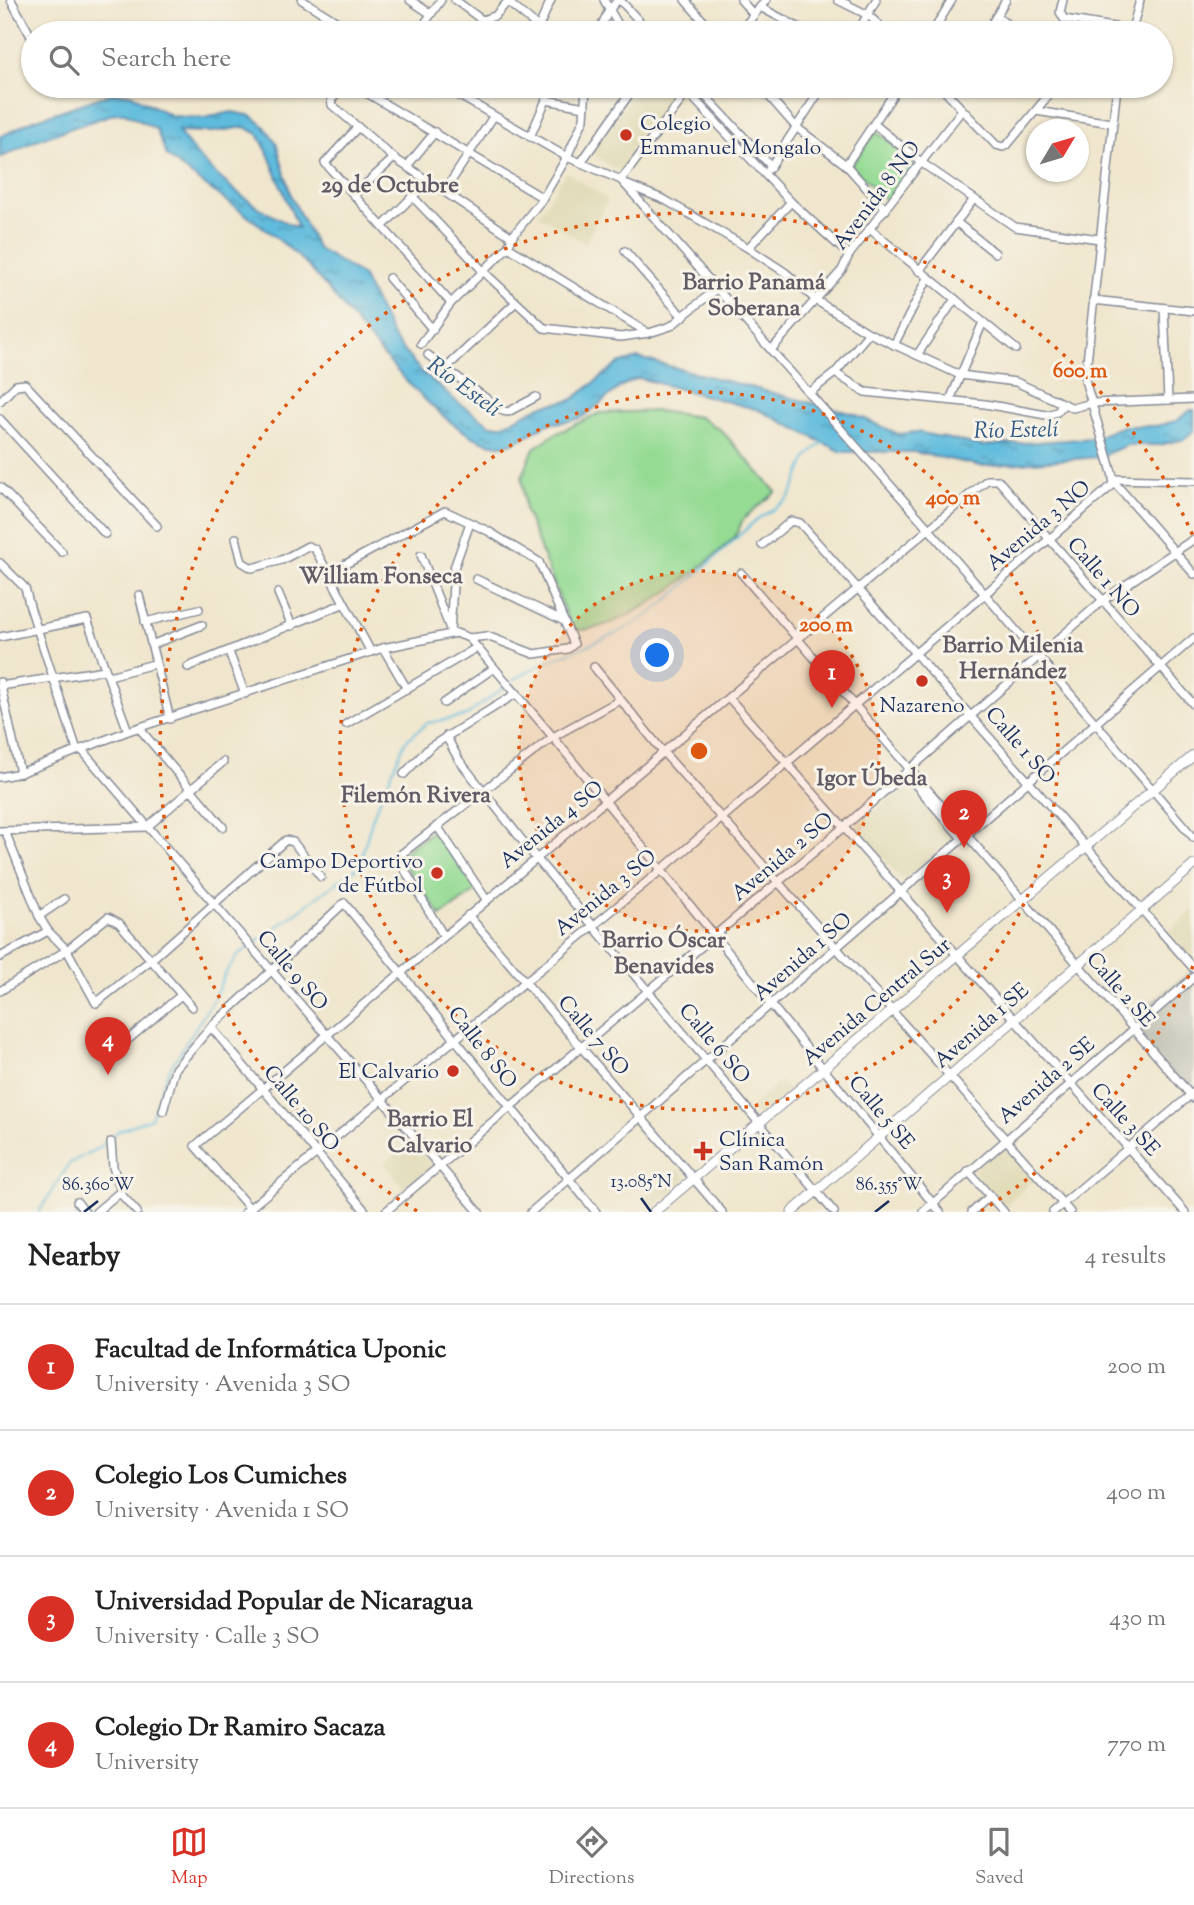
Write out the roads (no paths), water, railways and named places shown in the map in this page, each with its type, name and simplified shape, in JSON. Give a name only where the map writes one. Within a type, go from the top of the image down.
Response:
[{"type":"street","points":[[11,0],[23,21]]},
{"type":"street","points":[[302,0],[336,21]]},
{"type":"street","points":[[410,0],[431,14]]},
{"type":"street","points":[[426,21],[441,0]]},
{"type":"street","points":[[455,0],[482,20],[495,16],[509,1],[528,21]]},
{"type":"street","points":[[541,21],[551,0]]},
{"type":"street","points":[[604,0],[618,21]]},
{"type":"street","points":[[604,21],[609,10],[619,0],[639,21]]},
{"type":"street","points":[[685,0],[703,21]]},
{"type":"street","points":[[741,0],[752,13]]},
{"type":"street","points":[[838,0],[875,21]]},
{"type":"street","points":[[864,21],[876,0]]},
{"type":"street","points":[[939,21],[952,0]]},
{"type":"street","points":[[994,21],[1006,0]]},
{"type":"street","points":[[1063,0],[1060,12],[1064,19],[1074,21]]},
{"type":"street","points":[[1134,21],[1140,0]]},
{"type":"street","points":[[747,21],[763,4],[790,21]]},
{"type":"street","points":[[996,17],[1003,21]]},
{"type":"street","points":[[334,98],[331,102],[394,158],[446,190],[512,237]]},
{"type":"street","points":[[376,98],[543,198]]},
{"type":"street","points":[[462,98],[567,157],[582,161],[665,200],[748,248],[786,273],[817,301],[869,333],[960,375],[1016,382],[1063,405],[1076,408],[1092,403],[1194,399]]},
{"type":"street","points":[[421,344],[451,303],[508,247],[512,237],[543,198],[567,157],[584,119],[585,98]]},
{"type":"street","points":[[582,161],[627,98]]},
{"type":"street","points":[[623,181],[682,98]]},
{"type":"street","points":[[700,98],[791,202],[849,255]]},
{"type":"street","points":[[701,98],[771,166]]},
{"type":"street","points":[[771,98],[796,127],[846,165],[886,210]]},
{"type":"street","points":[[766,175],[815,98]]},
{"type":"street","points":[[846,165],[891,98]]},
{"type":"street","points":[[951,98],[996,145],[1003,147],[1009,144],[1046,98]]},
{"type":"street","points":[[1115,98],[1085,380],[1114,481],[1194,574]]},
{"type":"street","points":[[530,137],[546,100],[585,107]]},
{"type":"street","name":"Avenida 8 NO","points":[[771,350],[842,270],[849,255],[962,110]]},
{"type":"street","points":[[1036,111],[1111,123]]},
{"type":"street","points":[[446,190],[493,117]]},
{"type":"street","points":[[874,124],[922,163],[1021,230],[1099,239]]},
{"type":"street","points":[[358,127],[325,162],[451,303]]},
{"type":"street","points":[[408,165],[435,132]]},
{"type":"street","points":[[355,194],[394,158]]},
{"type":"street","points":[[383,226],[428,181]]},
{"type":"street","points":[[623,181],[929,529],[1194,838]]},
{"type":"street","points":[[412,196],[515,303],[544,328],[621,337],[649,334],[671,326],[716,289]]},
{"type":"street","points":[[919,271],[974,199]]},
{"type":"street","points":[[748,248],[791,202]]},
{"type":"street","points":[[956,222],[995,253]]},
{"type":"street","points":[[871,230],[1016,349]]},
{"type":"street","points":[[508,247],[649,334]]},
{"type":"street","points":[[625,251],[683,317]]},
{"type":"street","points":[[389,278],[433,330]]},
{"type":"street","points":[[894,345],[928,278]]},
{"type":"street","points":[[916,355],[955,299]]},
{"type":"street","points":[[1093,300],[1194,312]]},
{"type":"street","points":[[446,369],[515,303]]},
{"type":"street","points":[[1164,308],[1168,400]]},
{"type":"street","points":[[950,400],[983,323]]},
{"type":"street","points":[[810,393],[835,373],[869,333]]},
{"type":"street","points":[[428,355],[505,412],[536,397]]},
{"type":"street","points":[[835,373],[866,392],[950,400],[1046,415],[1057,412],[1063,405]]},
{"type":"street","points":[[0,401],[16,385],[25,384],[157,526]]},
{"type":"street","points":[[1076,408],[1089,393]]},
{"type":"street","points":[[0,419],[105,534]]},
{"type":"street","points":[[1114,481],[1158,478],[1194,481]]},
{"type":"street","name":"Avenida 4 SO","points":[[249,1211],[195,1146],[399,971],[606,803],[987,480]]},
{"type":"street","name":"Calle 1 NO","points":[[987,480],[998,480],[1194,705]]},
{"type":"street","name":"Avenida 3 NO","points":[[984,594],[1114,481]]},
{"type":"street","points":[[0,487],[62,552]]},
{"type":"street","points":[[0,777],[20,773],[128,731],[383,648],[450,632],[469,638],[487,636],[534,653],[549,653],[574,644],[539,562],[445,510],[327,574]]},
{"type":"street","name":"Calle 1 SO","points":[[762,545],[791,522],[800,523],[1194,969]]},
{"type":"street","points":[[450,632],[454,568],[470,523]]},
{"type":"street","points":[[236,538],[245,566],[252,568],[282,560],[308,546],[315,549],[372,652]]},
{"type":"street","name":"Avenida 2 SO","points":[[384,1212],[845,826],[1039,659],[1102,601],[1194,539]]},
{"type":"street","points":[[421,555],[450,632]]},
{"type":"street","points":[[0,564],[29,594],[79,750]]},
{"type":"street","name":"Calle 2 SE","points":[[741,573],[1077,965],[1193,1096]]},
{"type":"street","points":[[476,579],[564,621]]},
{"type":"street","points":[[278,593],[292,626]]},
{"type":"street","name":"Avenida 3 SO","points":[[249,1211],[454,1037],[660,871],[984,594]]},
{"type":"street","points":[[139,596],[170,719]]},
{"type":"street","points":[[188,667],[345,603]]},
{"type":"street","points":[[145,622],[199,609]]},
{"type":"street","points":[[0,636],[39,631],[87,619],[128,731]]},
{"type":"street","points":[[151,645],[202,625]]},
{"type":"street","name":"Calle 5 SE","points":[[469,638],[554,737],[660,871],[940,1212]]},
{"type":"street","name":"Avenida 1 SO","points":[[531,1212],[838,949],[902,890],[1194,638]]},
{"type":"street","points":[[383,648],[407,688]]},
{"type":"street","points":[[346,724],[476,648]]},
{"type":"street","points":[[229,652],[245,694]]},
{"type":"street","points":[[20,773],[4,730],[0,684],[107,673],[154,664]]},
{"type":"street","points":[[594,667],[618,701],[1070,1212]]},
{"type":"street","points":[[444,703],[494,668]]},
{"type":"street","points":[[404,774],[446,736],[514,690]]},
{"type":"street","name":"Calle 3 SE","points":[[729,698],[1185,1212]]},
{"type":"street","points":[[443,935],[398,858],[554,737],[618,701]]},
{"type":"street","points":[[139,728],[223,827]]},
{"type":"street","name":"Calle 6 SO","points":[[446,736],[459,760],[536,858],[834,1212]]},
{"type":"street","name":"Calle 9 SO","points":[[79,750],[479,1212]]},
{"type":"street","name":"Avenida Central Sur","points":[[654,1212],[1194,755]]},
{"type":"street","points":[[223,762],[147,827],[3,831],[39,916],[48,931],[67,950],[96,1003],[152,959],[286,840],[293,842],[321,877]]},
{"type":"street","points":[[437,826],[486,900]]},
{"type":"street","name":"Avenida 1 SE","points":[[792,1212],[1194,865]]},
{"type":"street","points":[[39,916],[64,899]]},
{"type":"street","name":"Calle 8 SO","points":[[271,972],[344,903],[596,1212]]},
{"type":"street","name":"Calle 7 SO","points":[[468,915],[722,1212]]},
{"type":"street","points":[[0,991],[67,950],[108,917],[119,923],[191,1007]]},
{"type":"street","points":[[0,957],[48,931]]},
{"type":"street","points":[[163,1111],[175,1069],[211,1027],[271,972]]},
{"type":"street","name":"Avenida 2 SE","points":[[923,1212],[1005,1138],[1194,977]]},
{"type":"street","points":[[117,1049],[181,995]]},
{"type":"street","name":"Calle 10 SO","points":[[211,1027],[366,1212]]},
{"type":"street","points":[[1053,1212],[1193,1096]]},
{"type":"street","points":[[111,1142],[120,1194],[137,1212]]},
{"type":"street","points":[[968,1171],[1004,1212]]},
{"type":"street","points":[[96,1212],[120,1194]]},
{"type":"street","points":[[972,1212],[990,1196]]},
{"type":"street","points":[[77,1202],[85,1212]]},
{"type":"water","name":"Río Estelí","points":[[98,98],[138,98],[172,116],[204,118],[232,112],[252,116],[276,142],[291,196],[317,248],[362,276],[394,339],[418,368],[457,402],[491,425],[504,425],[541,406],[572,400],[618,364],[638,358],[854,414],[898,434],[917,432],[982,446],[1094,438],[1123,426],[1156,426],[1176,421],[1191,410],[1194,410],[1194,431],[1185,439],[1158,445],[1127,445],[1099,457],[981,466],[915,452],[842,452],[759,410],[639,378],[623,385],[578,419],[546,425],[509,444],[485,442],[458,427],[429,403],[289,248],[167,156],[156,129],[125,113],[116,113],[39,139],[0,158],[0,137],[31,121]],"holes":[[[245,127],[258,134],[298,228],[264,211],[232,188],[203,161],[178,131],[212,132]]]},
{"type":"waterway","points":[[511,682],[546,662],[602,640],[655,610],[755,521],[787,499],[810,454],[824,443]]},
{"type":"waterway","points":[[254,944],[359,866],[373,816],[405,742],[427,723],[466,716],[507,685]]},
{"type":"waterway","points":[[39,1212],[70,1163],[100,1147],[118,1131],[151,1118],[167,1073],[212,1002],[226,972],[239,954],[250,947]]},
{"type":"place","name":"Colegio Emmanuel Mongalo","points":[[626,135]]},
{"type":"place","name":"Nazareno","points":[[922,681]]},
{"type":"place","name":"Facultad de Informática Uponic","points":[[832,708]]},
{"type":"place","name":"Colegio Los Cumiches","points":[[964,848]]},
{"type":"place","name":"Campo Deportivo de Fútbol","points":[[437,873]]},
{"type":"place","name":"Universidad Popular de Nicaragua","points":[[947,913]]},
{"type":"place","name":"El Calvario","points":[[453,1071]]},
{"type":"place","name":"Colegio Dr Ramiro Sacaza","points":[[108,1075]]},
{"type":"place","name":"Clínica San Ramón","points":[[703,1151]]},
{"type":"district","name":"29 de Octubre","points":[[390,184]]},
{"type":"district","name":"Barrio Panamá Soberana","points":[[754,294]]},
{"type":"district","name":"William Fonseca","points":[[381,575]]},
{"type":"district","name":"Barrio Milenia Hernández","points":[[1013,657]]},
{"type":"district","name":"Igor Úbeda","points":[[872,777]]},
{"type":"district","name":"Filemón Rivera","points":[[416,794]]},
{"type":"district","name":"Barrio Óscar Benavides","points":[[664,952]]},
{"type":"district","name":"Barrio El Calvario","points":[[430,1131]]}]
